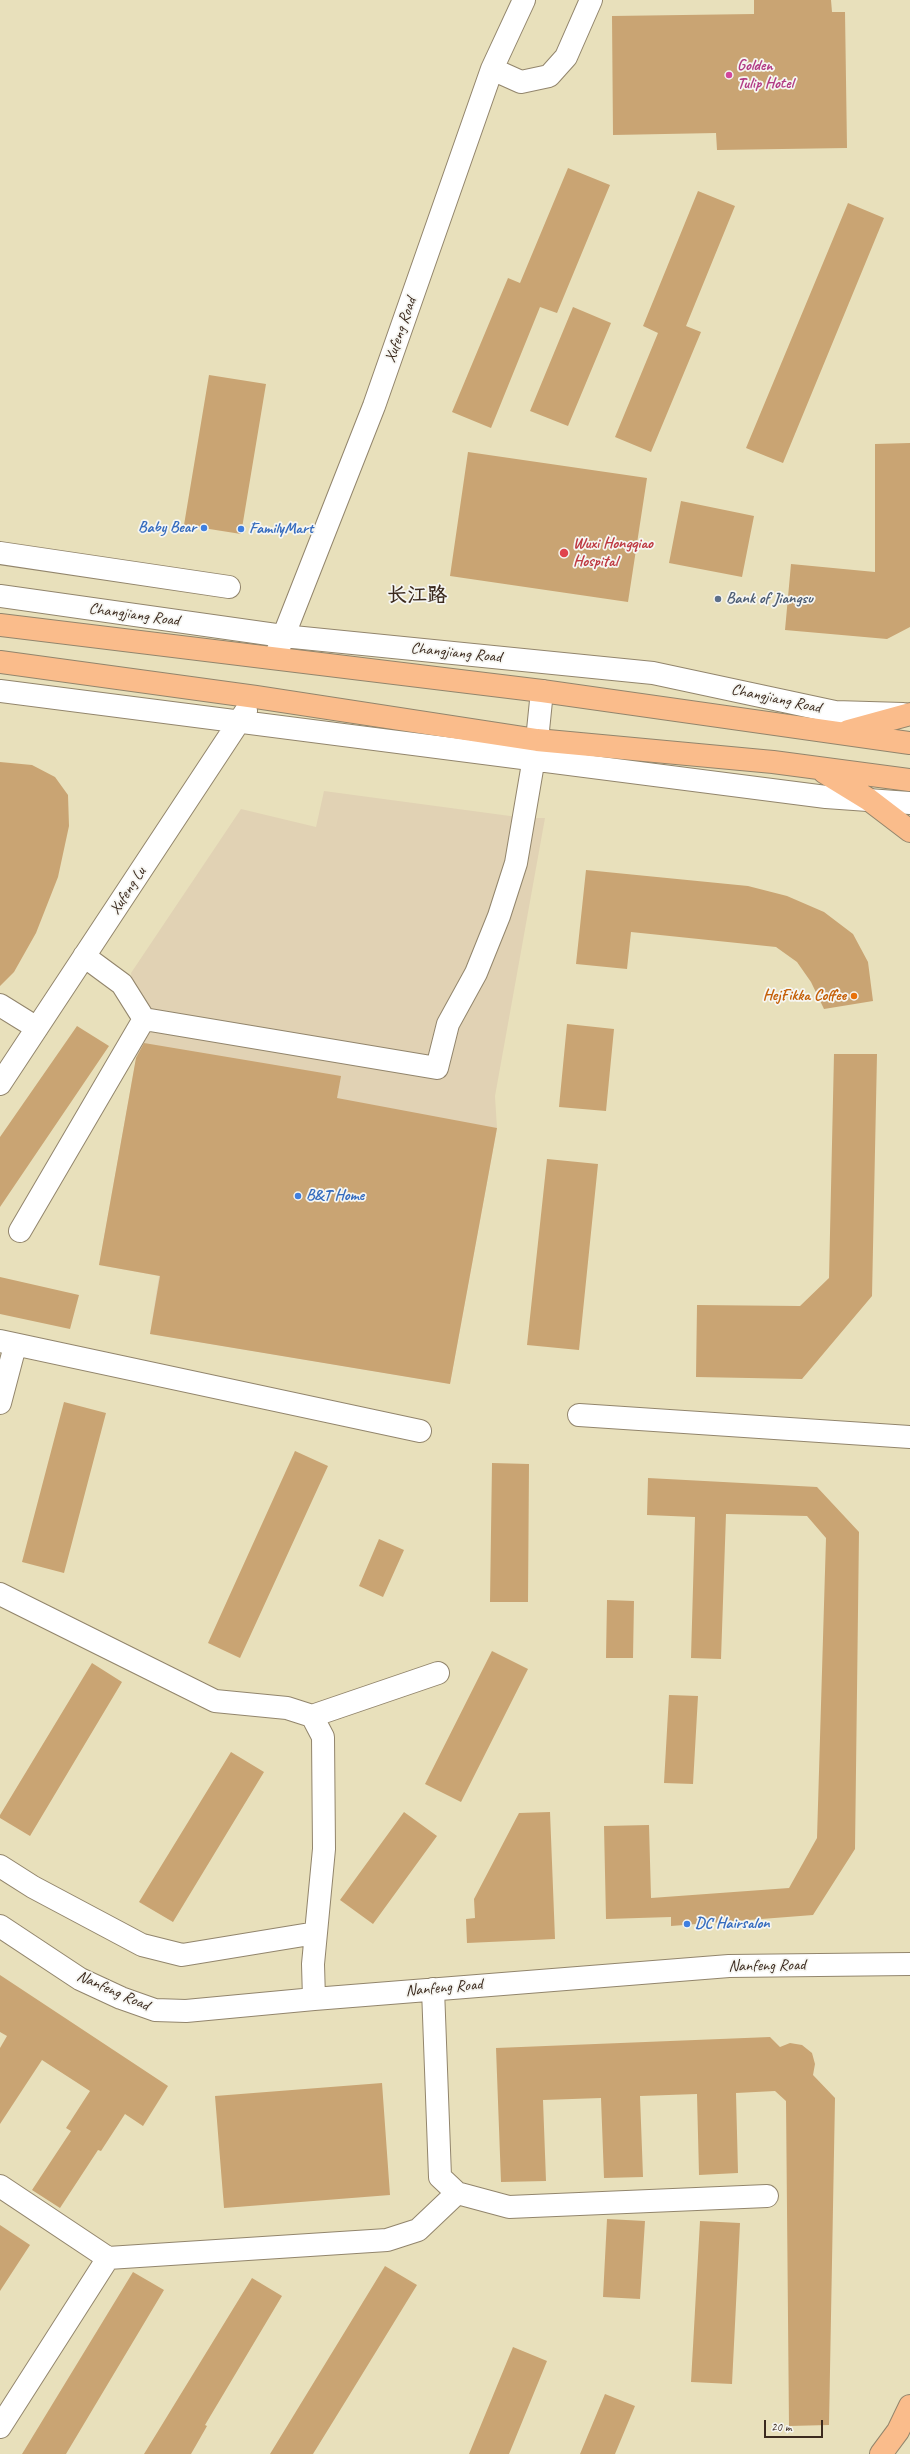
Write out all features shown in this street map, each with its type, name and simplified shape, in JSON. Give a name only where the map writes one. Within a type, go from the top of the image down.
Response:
[{"type":"main road","name":"Changjiang Road","points":[[0,625],[274,660],[542,691],[910,743]]},
{"type":"main road","points":[[0,662],[256,697],[535,750],[773,762],[910,780]]},
{"type":"main road","points":[[840,733],[910,714]]},
{"type":"main road","points":[[818,769],[868,799],[910,831]]},
{"type":"main road","points":[[881,2454],[904,2425],[910,2406]]},
{"type":"street","name":"Xufeng Road","points":[[274,660],[374,406],[492,69],[524,0]]},
{"type":"street","points":[[492,69],[521,82],[550,76],[566,57],[591,0]]},
{"type":"street","points":[[0,553],[229,587]]},
{"type":"street","name":"Changjiang Road","points":[[0,596],[283,636],[653,673],[835,712],[910,714]]},
{"type":"street","points":[[0,691],[240,721],[535,750],[826,797],[910,803]]},
{"type":"street","points":[[84,956],[122,984],[144,1019],[437,1068],[448,1024],[476,973],[499,916],[516,863],[535,750],[542,691]]},
{"type":"street","name":"Xufeng Lu","points":[[0,1084],[256,697]]},
{"type":"street","points":[[0,1004],[37,1028]]},
{"type":"street","points":[[20,1231],[144,1019]]},
{"type":"street","points":[[0,1403],[7,1343],[420,1431]]},
{"type":"street","points":[[578,1415],[910,1437]]},
{"type":"street","points":[[0,1594],[215,1701],[288,1708],[312,1716],[438,1673]]},
{"type":"street","points":[[312,1716],[323,1737],[324,1849],[313,1964],[314,1999]]},
{"type":"street","points":[[0,1866],[33,1887],[142,1945],[182,1955],[316,1933]]},
{"type":"street","name":"Nanfeng Road","points":[[0,1926],[80,1979],[121,1998],[155,2010],[186,2011],[434,1989],[729,1966],[910,1964]]},
{"type":"street","points":[[434,1989],[440,2177],[457,2193],[509,2207],[767,2196]]},
{"type":"street","points":[[0,2186],[108,2258],[387,2240],[418,2230],[457,2193]]},
{"type":"street","points":[[0,2427],[108,2258]]},
{"type":"shaded area","points":[[324,791],[525,818],[545,818],[495,1096],[497,1128],[450,1384],[150,1334],[159,1276],[99,1265],[139,1042],[131,973],[241,809],[316,827]]},
{"type":"building","name":"Golden Tulip Hotel","points":[[754,0],[831,0],[832,12],[845,12],[847,148],[717,150],[716,133],[613,135],[612,16],[754,14]]},
{"type":"building","points":[[568,168],[610,185],[557,313],[540,307],[491,428],[452,412],[508,278],[520,283]]},
{"type":"building","points":[[698,191],[735,206],[686,326],[701,332],[651,452],[615,437],[658,333],[643,326]]},
{"type":"building","points":[[848,203],[884,218],[783,463],[746,448]]},
{"type":"building","points":[[573,307],[611,323],[568,426],[530,411]]},
{"type":"building","points":[[209,375],[266,384],[241,534],[184,525]]},
{"type":"building","points":[[910,443],[910,627],[887,639],[785,630],[791,564],[875,572],[875,444]]},
{"type":"building","points":[[468,452],[647,478],[628,602],[450,576]]},
{"type":"building","points":[[681,501],[754,516],[742,577],[669,563]]},
{"type":"building","points":[[0,762],[32,765],[55,777],[68,795],[69,826],[58,877],[36,933],[14,972],[0,986]]},
{"type":"building","points":[[586,870],[748,886],[787,896],[824,912],[853,934],[868,962],[873,1001],[824,1009],[811,982],[797,962],[776,947],[631,932],[627,969],[576,964]]},
{"type":"building","points":[[567,1024],[614,1029],[606,1111],[559,1107]]},
{"type":"building","points":[[77,1026],[109,1046],[0,1207],[0,1137]]},
{"type":"building","name":"B&T Home","points":[[144,1043],[341,1076],[337,1098],[497,1128],[450,1384],[150,1334],[160,1276],[99,1265],[136,1058]]},
{"type":"building","points":[[834,1054],[877,1054],[872,1296],[802,1379],[696,1377],[697,1305],[800,1306],[829,1278]]},
{"type":"building","points":[[547,1159],[598,1164],[579,1350],[527,1345]]},
{"type":"building","points":[[0,1277],[79,1295],[70,1329],[0,1314]]},
{"type":"building","points":[[64,1402],[106,1413],[64,1573],[22,1562]]},
{"type":"building","points":[[295,1451],[328,1466],[240,1658],[208,1643]]},
{"type":"building","points":[[492,1463],[529,1464],[528,1602],[490,1602]]},
{"type":"building","points":[[648,1478],[817,1487],[859,1532],[855,1849],[813,1915],[671,1926],[671,1917],[606,1919],[604,1826],[649,1825],[651,1898],[789,1888],[817,1838],[826,1538],[807,1516],[726,1514],[721,1659],[691,1658],[695,1517],[647,1515]]},
{"type":"building","points":[[379,1539],[404,1550],[383,1597],[359,1586]]},
{"type":"building","points":[[607,1600],[634,1601],[633,1658],[606,1658]]},
{"type":"building","points":[[492,1651],[528,1669],[461,1802],[425,1784]]},
{"type":"building","points":[[92,1663],[122,1682],[30,1836],[0,1818],[0,1815]]},
{"type":"building","points":[[669,1695],[698,1696],[693,1784],[664,1783]]},
{"type":"building","points":[[231,1752],[264,1772],[173,1922],[139,1902]]},
{"type":"building","points":[[404,1812],[437,1836],[373,1924],[340,1900]]},
{"type":"building","points":[[550,1812],[555,1939],[467,1943],[466,1919],[475,1918],[474,1899],[519,1813]]},
{"type":"building","points":[[0,1975],[168,2086],[143,2126],[125,2114],[101,2151],[98,2150],[60,2208],[32,2190],[71,2131],[66,2128],[90,2091],[42,2060],[0,2124],[0,2048],[7,2036],[0,2032]]},
{"type":"building","points":[[770,2037],[780,2047],[790,2043],[802,2045],[812,2053],[815,2064],[813,2075],[835,2098],[829,2425],[789,2426],[786,2101],[775,2091],[736,2093],[738,2173],[699,2175],[697,2094],[640,2096],[643,2177],[604,2178],[601,2098],[543,2100],[546,2181],[501,2182],[496,2048]]},
{"type":"building","points":[[382,2083],[390,2195],[224,2208],[215,2096]]},
{"type":"building","points":[[607,2219],[645,2221],[640,2299],[603,2297]]},
{"type":"building","points":[[700,2221],[740,2223],[732,2384],[691,2382]]},
{"type":"building","points":[[0,2225],[30,2245],[0,2291]]},
{"type":"building","points":[[385,2266],[417,2285],[313,2454],[270,2454]]},
{"type":"building","points":[[133,2272],[164,2290],[66,2454],[22,2454]]},
{"type":"building","points":[[252,2278],[282,2296],[205,2425],[207,2426],[191,2454],[144,2454]]},
{"type":"building","points":[[513,2347],[547,2361],[509,2454],[469,2454]]},
{"type":"building","points":[[605,2394],[635,2406],[615,2454],[580,2454]]},
{"type":"place","name":"Golden Tulip Hotel","points":[[729,75]]},
{"type":"place","name":"Baby Bear","points":[[204,528]]},
{"type":"place","name":"FamilyMart","points":[[241,529]]},
{"type":"place","name":"Wuxi Hongqiao Hospital","points":[[564,553]]},
{"type":"place","name":"Bank of Jiangsu","points":[[718,599]]},
{"type":"place","name":"HejFikka Coffee","points":[[854,996]]},
{"type":"place","name":"B&T Home","points":[[298,1196]]},
{"type":"place","name":"DC Hairsalon","points":[[687,1924]]},
{"type":"district","name":"长江路","points":[[417,596]]}]
